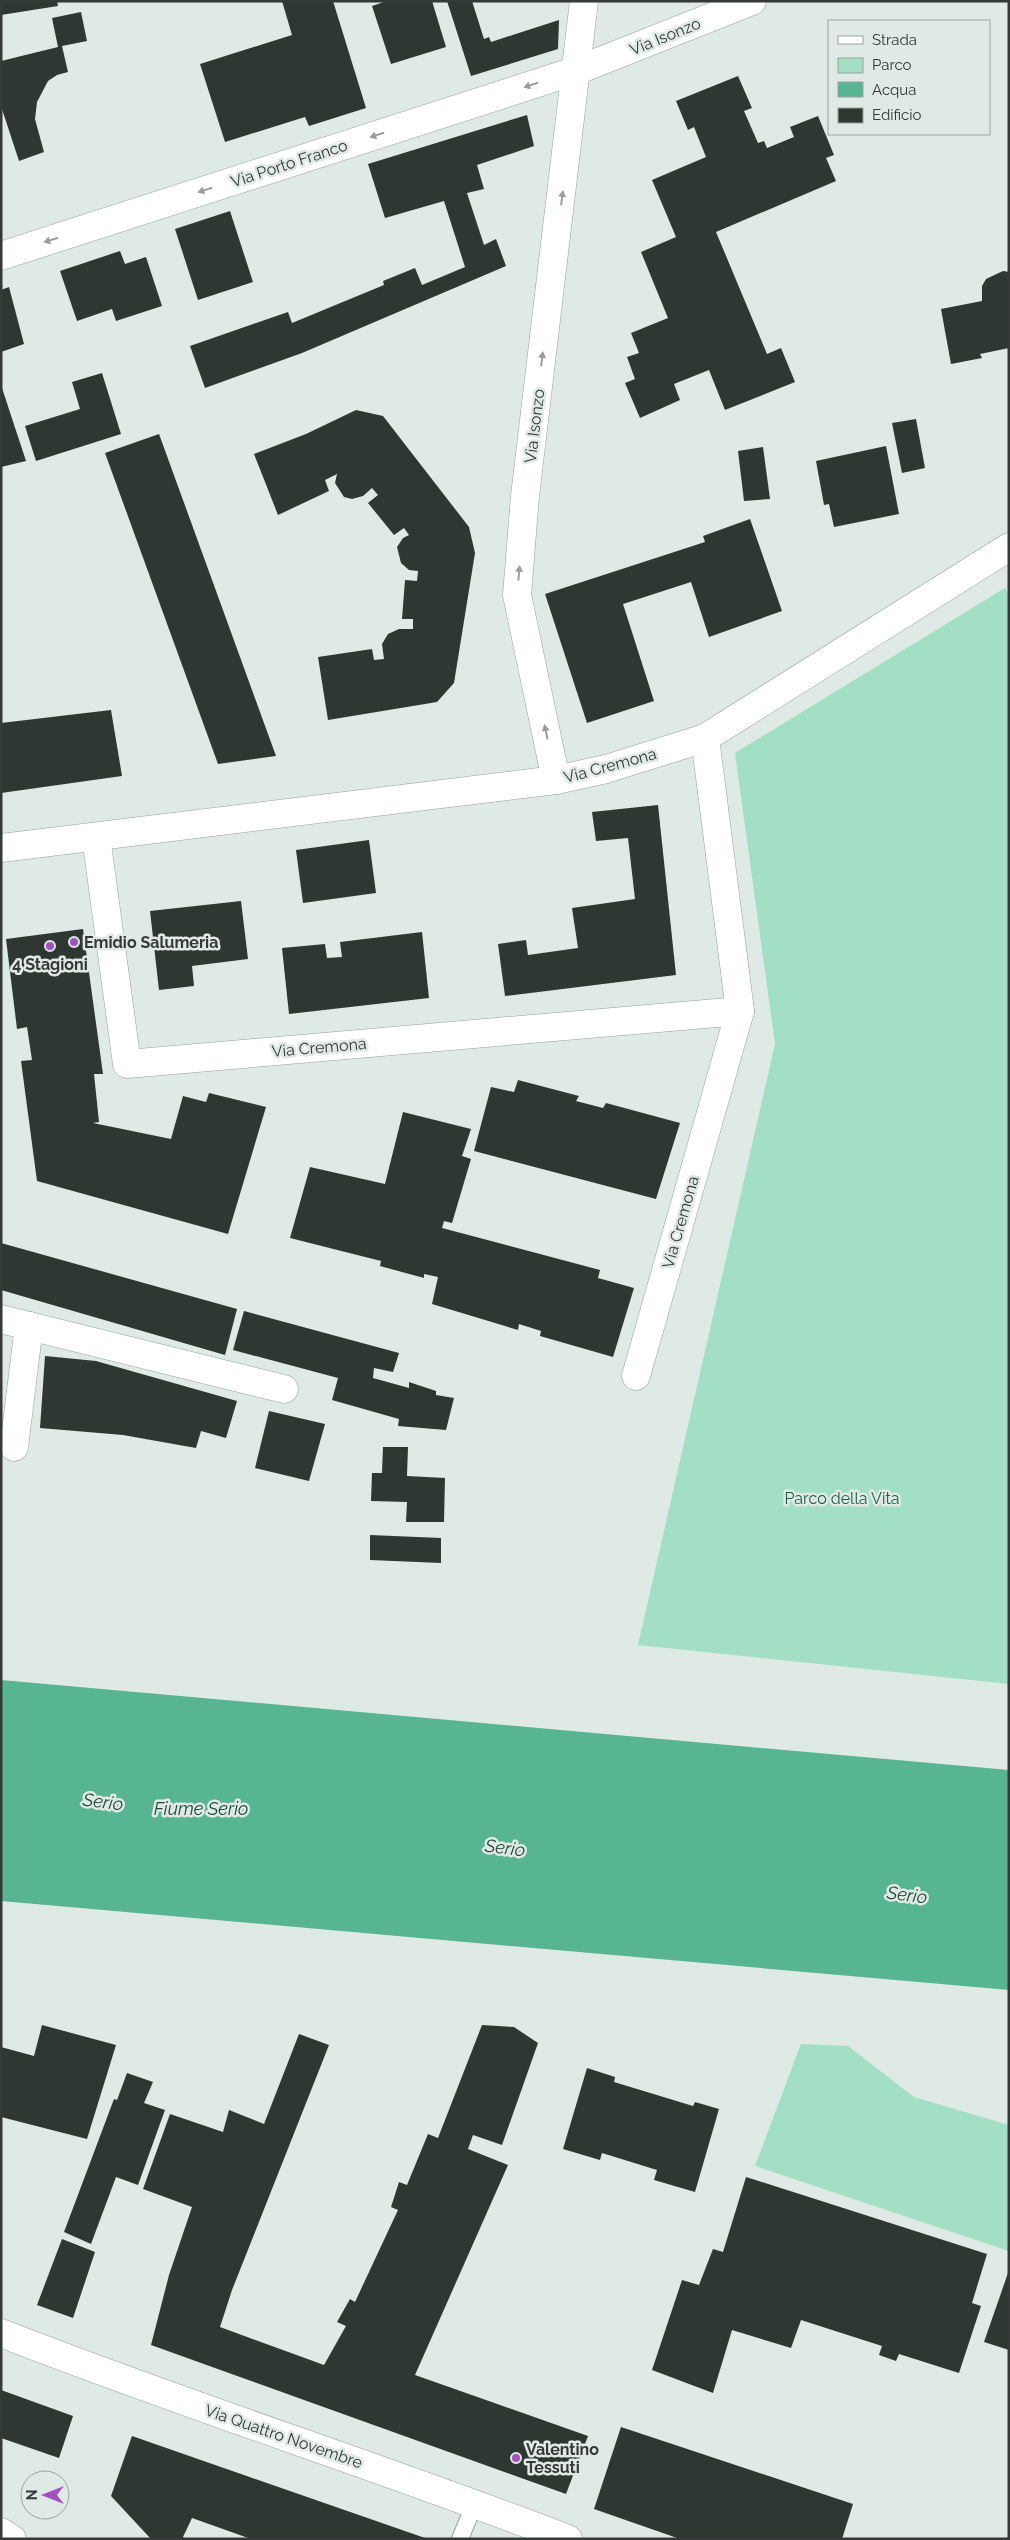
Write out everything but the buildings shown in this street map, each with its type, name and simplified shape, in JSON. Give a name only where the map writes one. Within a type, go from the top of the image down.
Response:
[{"type":"street","name":"Via Isonzo","points":[[556,780],[517,595],[526,486],[578,70],[584,1]]},
{"type":"street","name":"Via Isonzo","points":[[578,70],[752,1]]},
{"type":"street","name":"Via Porto Franco","points":[[1,256],[578,70]]},
{"type":"street","name":"Via Cremona","points":[[1,848],[556,780],[606,769],[705,738],[1009,547]]},
{"type":"street","name":"Via Cremona","points":[[636,1376],[740,1011],[705,738]]},
{"type":"street","name":"Via Cremona","points":[[96,837],[127,1064],[740,1011]]},
{"type":"street","points":[[1,1319],[284,1389]]},
{"type":"street","points":[[14,1447],[29,1326]]},
{"type":"street","name":"Via Quattro Novembre","points":[[1,2333],[109,2375],[475,2503],[568,2539]]},
{"type":"street","points":[[1,2532],[12,2539]]},
{"type":"lane","points":[[460,2539],[475,2503]]},
{"type":"green space","name":"Parco della Vita","points":[[1005,588],[1009,595],[1009,1684],[638,1645],[775,1044],[735,753]]},
{"type":"green space","points":[[801,2044],[848,2046],[914,2097],[1009,2125],[1009,2251],[755,2166]]},
{"type":"water","name":"Fiume Serio","points":[[1,1680],[1009,1770],[1009,1990],[1,1901]]},
{"type":"place","name":"Emidio Salumeria","points":[[74,942]]},
{"type":"place","name":"4 Stagioni","points":[[50,946]]},
{"type":"place","name":"Valentino Tessuti","points":[[516,2458]]},
{"type":"water label","name":"Serio","points":[[103,1802]]},
{"type":"water label","name":"Serio","points":[[505,1848]]},
{"type":"water label","name":"Serio","points":[[907,1895]]}]
